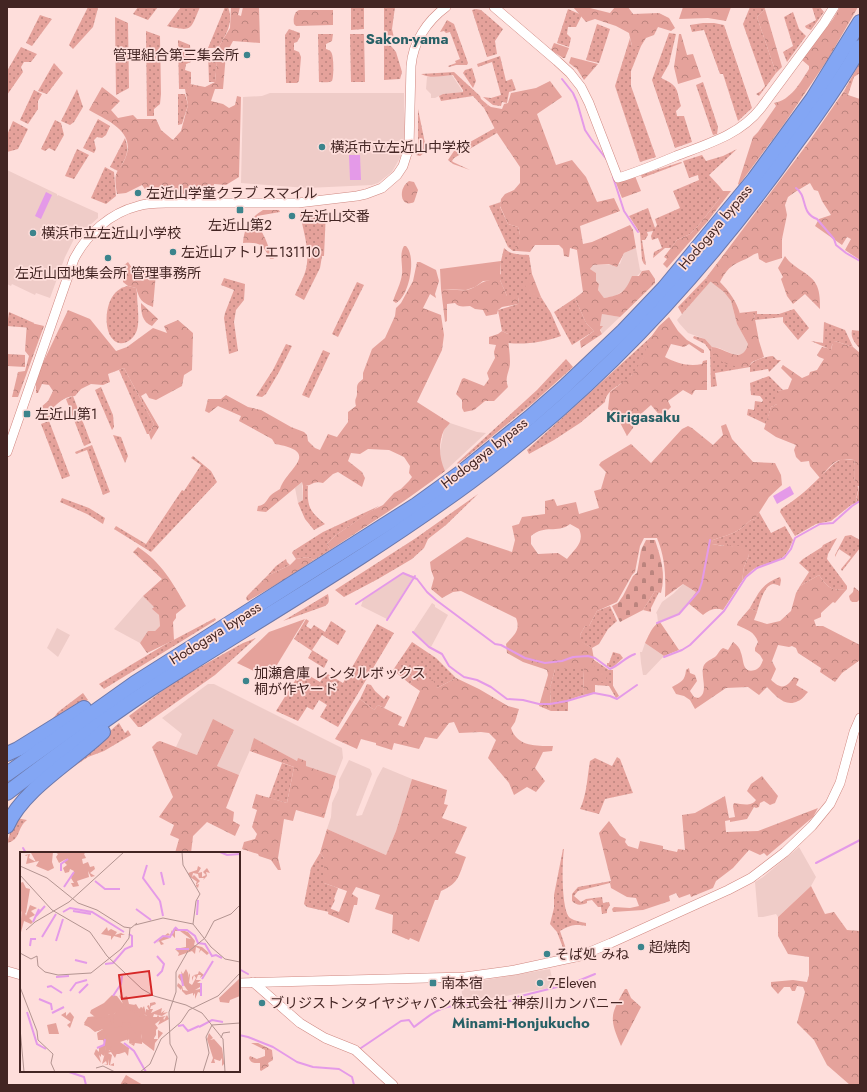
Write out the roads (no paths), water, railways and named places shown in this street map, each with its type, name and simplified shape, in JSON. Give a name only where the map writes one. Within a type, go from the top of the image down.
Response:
[{"type":"highway","name":"Hodogaya bypass","points":[[7,774],[91,713],[416,505],[463,471],[530,417],[563,388],[623,331],[664,288],[754,179],[813,98],[860,22]]},
{"type":"highway","name":"Hodogaya bypass","points":[[7,793],[50,760],[151,689],[357,560],[423,515],[472,480],[557,412],[638,334],[715,250],[771,179],[838,84],[860,47]]},
{"type":"highway","points":[[7,754],[18,749],[128,681],[181,654]]},
{"type":"highway","points":[[7,826],[16,810],[38,787],[100,735],[151,689]]},
{"type":"street","points":[[7,452],[74,259],[86,240],[96,229],[120,212],[147,204],[305,202],[357,196],[371,193],[382,188],[396,175],[405,161],[409,147],[411,58],[415,46],[426,26],[446,7]]},
{"type":"street","points":[[494,7],[557,60],[581,87],[589,103],[618,178],[708,144],[731,134],[742,127],[756,115],[824,23],[834,7]]},
{"type":"street","points":[[240,983],[465,977],[515,970],[580,956],[611,943],[751,878],[785,852],[812,826],[830,804],[840,783],[854,732],[860,718]]},
{"type":"street","points":[[7,971],[20,975]]},
{"type":"street","points":[[253,982],[300,1023],[325,1038],[354,1050],[393,1085]]},
{"type":"waterway","points":[[562,79],[573,93],[585,130],[607,160]]},
{"type":"waterway","points":[[613,177],[624,211],[638,232]]},
{"type":"waterway","points":[[796,188],[802,195],[808,213],[817,219],[834,239],[836,245],[860,261]]},
{"type":"waterway","points":[[664,657],[690,645],[724,611],[746,577],[757,568],[784,558],[791,549],[795,538],[820,524],[833,523],[860,501]]},
{"type":"waterway","points":[[657,623],[679,614],[699,591],[710,540]]},
{"type":"waterway","points":[[356,604],[403,573],[417,579],[427,592],[436,600],[495,644],[501,645],[525,658],[545,663],[562,661],[573,657],[588,656],[595,658],[610,669],[635,654]]},
{"type":"waterway","points":[[387,620],[415,576]]},
{"type":"waterway","points":[[413,632],[429,647],[442,654],[449,666],[464,677],[477,680],[491,687],[507,699],[523,700],[539,704],[550,704],[567,701],[594,693],[617,699],[637,685]]},
{"type":"waterway","points":[[816,863],[860,840]]},
{"type":"waterway","points":[[23,848],[25,852]]},
{"type":"waterway","points":[[240,970],[248,974]]},
{"type":"waterway","points":[[361,1048],[401,1021],[409,1020],[414,1027],[434,1013],[451,1006],[517,1000],[517,997],[573,983],[595,974]]},
{"type":"waterway","points":[[240,1035],[273,1047],[297,1062],[313,1067],[339,1069],[352,1077],[354,1085]]},
{"type":"waterway","points":[[69,1072],[84,1077],[86,1085]]},
{"type":"place","name":"管理組合第三集会所","points":[[247,55]]},
{"type":"place","name":"横浜市立左近山中学校","points":[[322,147]]},
{"type":"place","name":"左近山学童クラブ スマイル","points":[[138,193]]},
{"type":"place","name":"左近山第2","points":[[240,210]]},
{"type":"place","name":"左近山交番","points":[[292,216]]},
{"type":"place","name":"横浜市立左近山小学校","points":[[33,233]]},
{"type":"place","name":"左近山アトリエ131110","points":[[173,252]]},
{"type":"place","name":"左近山団地集会所 管理事務所","points":[[108,258]]},
{"type":"place","name":"左近山第1","points":[[27,414]]},
{"type":"place","name":"加瀬倉庫 レンタルボックス 桐が作ヤード","points":[[246,681]]},
{"type":"place","name":"超焼肉","points":[[641,947]]},
{"type":"place","name":"そば処 みね","points":[[547,954]]},
{"type":"place","name":"南本宿","points":[[433,983]]},
{"type":"place","name":"7-Eleven","points":[[540,983]]},
{"type":"place","name":"ブリジストンタイヤジャパン株式会社 神奈川カンパニー","points":[[262,1003]]},
{"type":"district","name":"Sakon-yama","points":[[407,39]]},
{"type":"district","name":"Kirigasaku","points":[[643,417]]},
{"type":"district","name":"Minami-Honjukucho","points":[[521,1023]]}]
